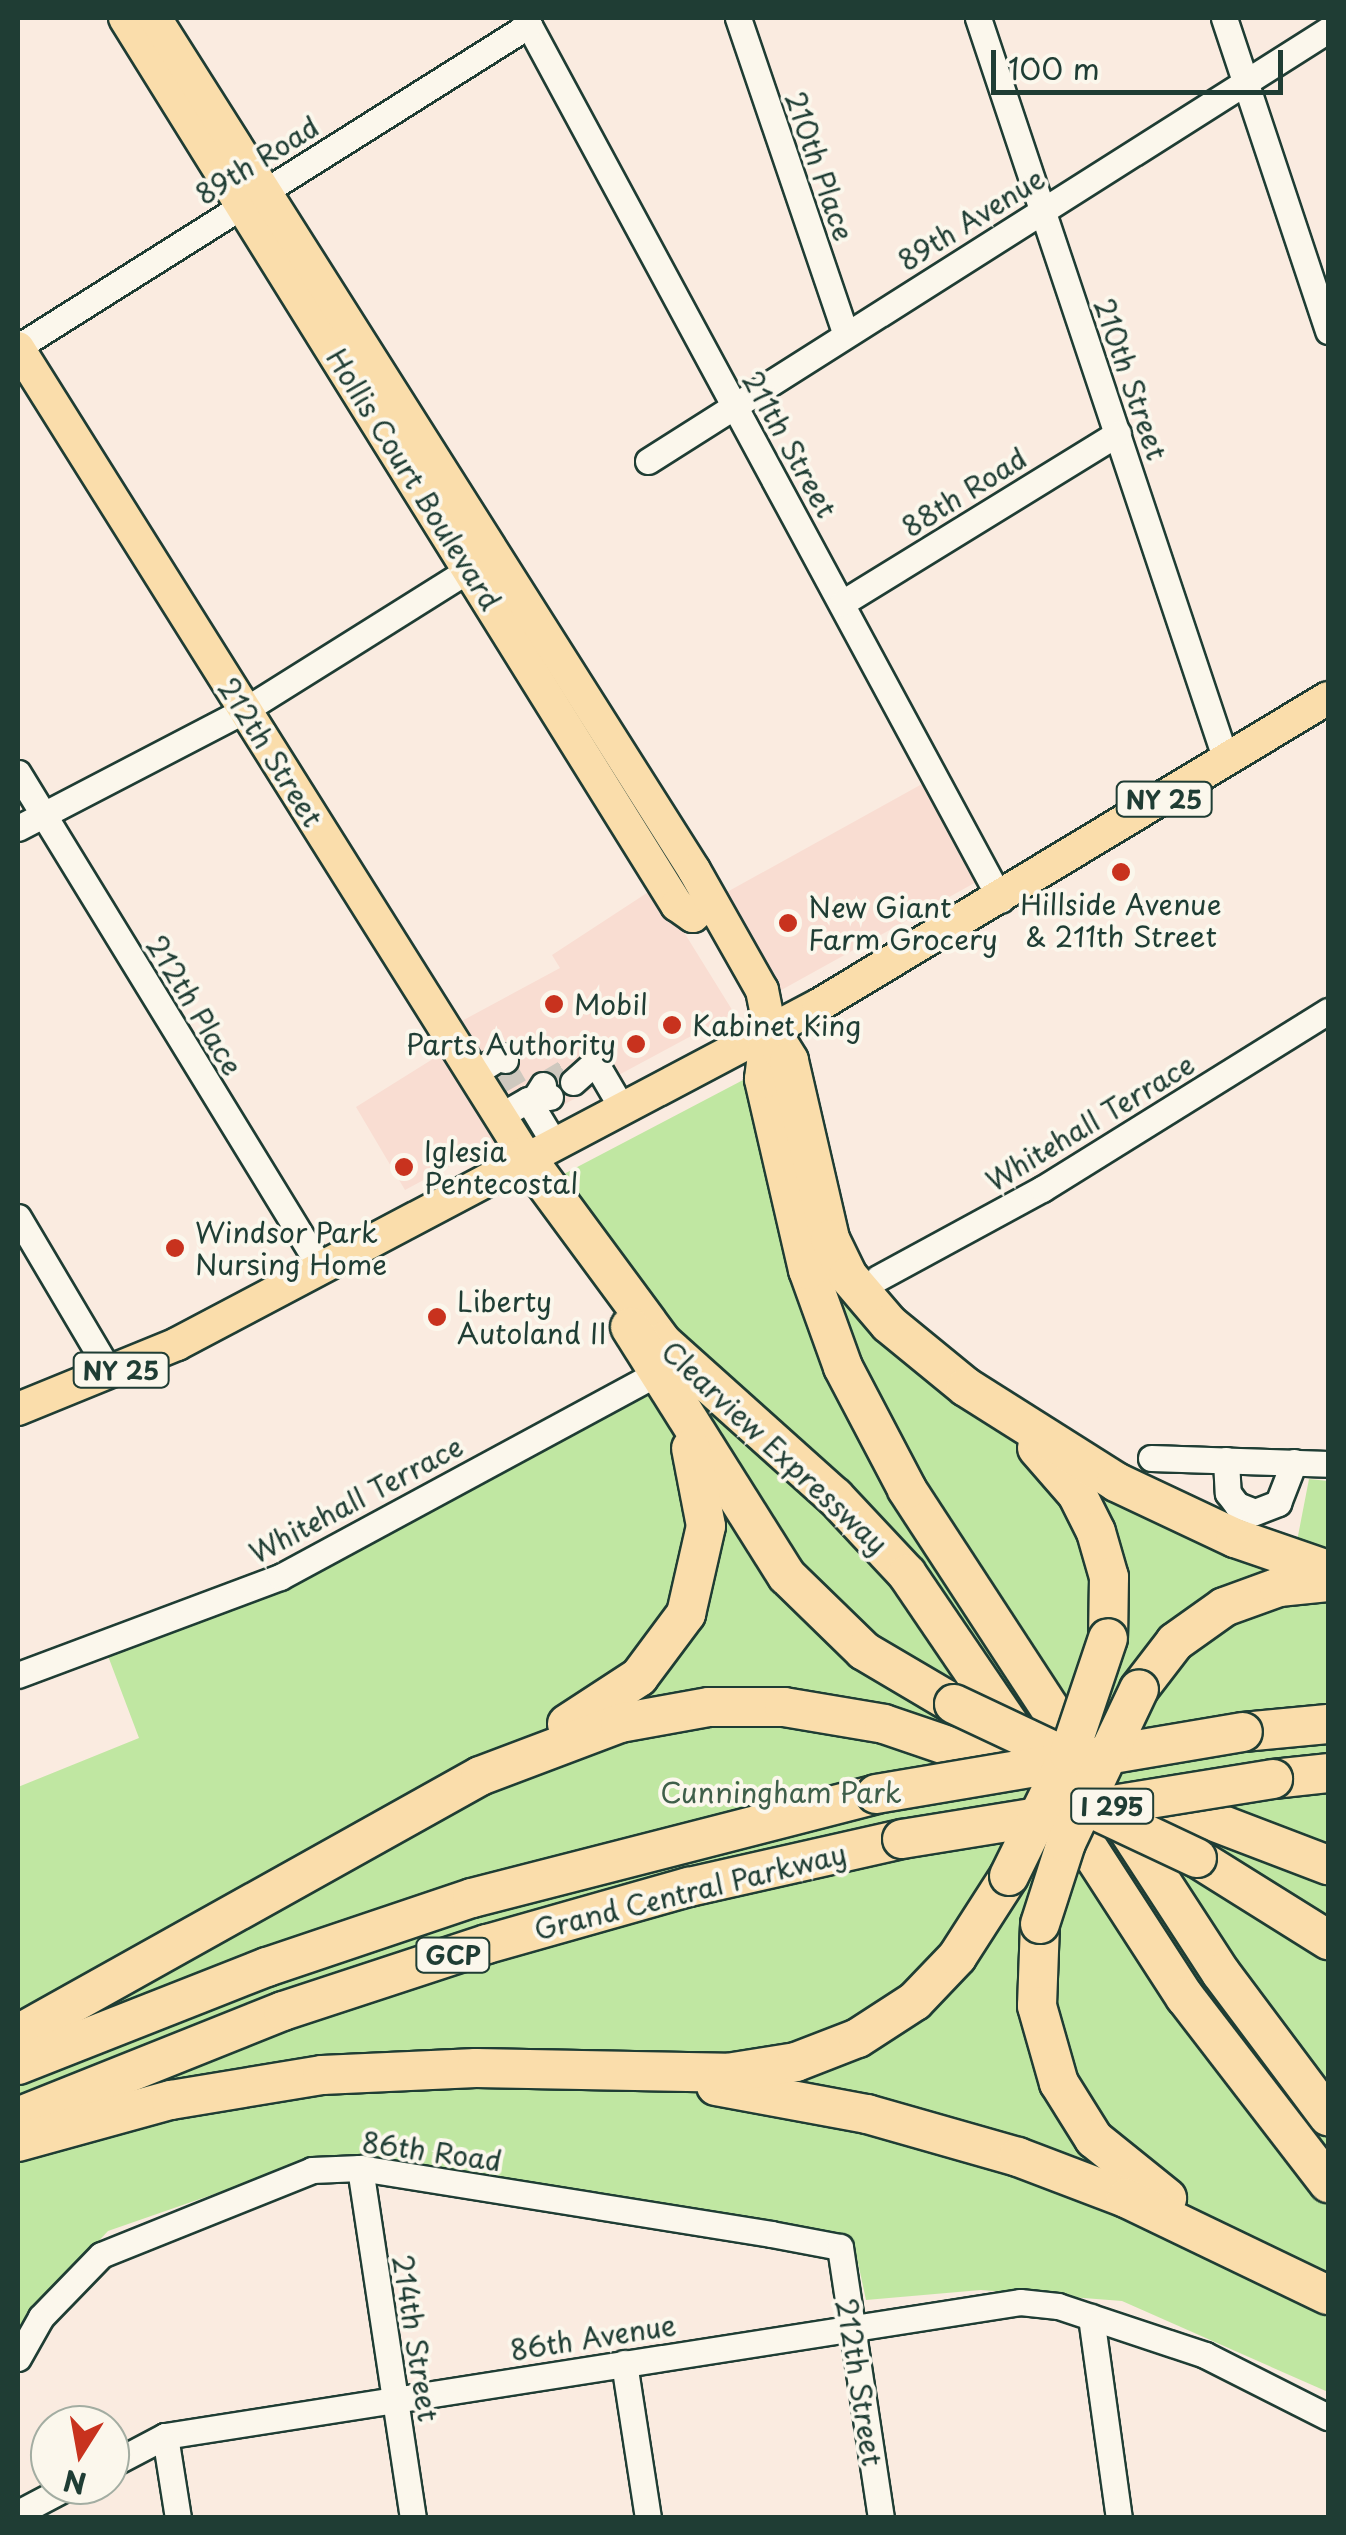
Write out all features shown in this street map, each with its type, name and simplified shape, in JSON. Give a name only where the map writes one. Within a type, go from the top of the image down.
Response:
[{"type":"highway","points":[[18,2142],[171,2100],[322,2075],[575,2070],[728,2073],[837,2048],[878,2028],[930,1987],[1009,1876],[1069,1754],[1108,1638],[1109,1578],[1077,1494],[1038,1449],[873,1308],[839,1259],[822,1215],[789,1062],[770,1030]]},
{"type":"highway","name":"Clearview Expressway","points":[[770,1030],[763,1076],[799,1234],[832,1340],[870,1425],[1191,1929],[1328,2116]]},
{"type":"highway","name":"Clearview Expressway","points":[[540,1149],[613,1282],[696,1378],[848,1510],[928,1599],[1185,1998],[1328,2183]]},
{"type":"highway","points":[[18,2034],[454,1790],[623,1690],[653,1663],[686,1614],[703,1560],[704,1506],[689,1444],[613,1282]]},
{"type":"highway","points":[[933,1362],[1116,1482],[1235,1538],[1328,1570]]},
{"type":"highway","points":[[655,1374],[766,1547],[812,1604],[894,1672],[1160,1801],[1328,1865]]},
{"type":"highway","points":[[1328,1582],[1280,1587],[1224,1607],[1176,1642],[1139,1688],[1066,1843],[1040,1924],[1035,1986],[1042,2034],[1059,2083],[1086,2129],[1147,2186],[1328,2295]]},
{"type":"highway","points":[[454,1790],[576,1736],[709,1707],[850,1716],[990,1760],[1198,1858],[1328,1940]]},
{"type":"highway","name":"Grand Central Parkway","points":[[18,2065],[267,1966],[472,1898],[876,1794],[1243,1732],[1328,1724]]},
{"type":"highway","name":"Grand Central Parkway","points":[[18,2117],[216,2036],[416,1966],[672,1891],[902,1838],[1273,1779],[1328,1774]]},
{"type":"highway","points":[[575,2070],[744,2090],[948,2136],[1098,2186],[1292,2274]]},
{"type":"main road","name":"Hollis Court Boulevard","points":[[125,18],[175,72],[623,786],[709,901],[762,990],[770,1030]]},
{"type":"main road","name":"Hollis Court Boulevard","points":[[155,18],[175,72]]},
{"type":"main road","name":"212th Street","points":[[18,347],[244,710],[518,1085],[540,1149]]},
{"type":"main road","name":"NY 25","points":[[18,1409],[110,1374],[320,1268],[770,1030],[1000,900],[1328,698]]},
{"type":"street","name":"210th Place","points":[[738,18],[845,333]]},
{"type":"street","name":"210th Street","points":[[978,18],[1226,760]]},
{"type":"street","points":[[1224,18],[1328,331]]},
{"type":"street","name":"89th Road","points":[[18,347],[527,21]]},
{"type":"street","name":"211th Street","points":[[527,21],[1000,900]]},
{"type":"street","name":"89th Avenue","points":[[648,461],[1328,30]]},
{"type":"street","name":"88th Road","points":[[842,603],[1118,433]]},
{"type":"street","points":[[18,828],[244,710],[482,561]]},
{"type":"street","name":"212th Place","points":[[18,773],[320,1268]]},
{"type":"street","name":"Whitehall Terrace","points":[[878,1278],[1042,1190],[1328,1012]]},
{"type":"street","points":[[573,1074],[595,1062],[622,1108]]},
{"type":"street","points":[[18,1217],[110,1374]]},
{"type":"street","name":"Whitehall Terrace","points":[[18,1676],[280,1577],[655,1374]]},
{"type":"street","points":[[1152,1458],[1328,1464]]},
{"type":"street","points":[[1226,1460],[1228,1492],[1237,1505],[1255,1512],[1278,1503],[1294,1462]]},
{"type":"street","name":"86th Road","points":[[18,2358],[41,2316],[101,2255],[312,2170],[360,2168],[840,2247]]},
{"type":"street","name":"214th Street","points":[[360,2168],[413,2518]]},
{"type":"street","name":"212th Street","points":[[840,2247],[881,2518]]},
{"type":"street","name":"86th Avenue","points":[[130,2455],[166,2436],[1020,2302],[1091,2317]]},
{"type":"street","points":[[1119,2518],[1091,2317],[1205,2355],[1328,2418]]},
{"type":"street","points":[[624,2362],[648,2518]]},
{"type":"street","points":[[166,2436],[178,2518]]},
{"type":"shaded area","points":[[922,784],[976,882],[778,992],[723,894]]},
{"type":"shaded area","points":[[656,887],[734,1013],[405,1190],[356,1107],[444,1052],[434,1036],[560,968],[552,955]]},
{"type":"green space","name":"Cunningham Park","points":[[745,1079],[840,1282],[1084,1477],[1297,1541],[1309,1479],[1328,1481],[1328,2392],[1122,2301],[981,2290],[866,2300],[854,2244],[401,2160],[301,2164],[108,2231],[18,2328],[18,1787],[139,1738],[108,1656],[685,1354],[562,1175]]},
{"type":"tunnel","points":[[505,1069],[515,1086]]},
{"type":"tunnel","points":[[543,1085],[566,1071]]},
{"type":"place","name":"Hillside Avenue & 211th Street","points":[[1121,872]]},
{"type":"place","name":"New Giant Farm Grocery","points":[[788,923]]},
{"type":"place","name":"Mobil","points":[[554,1004]]},
{"type":"place","name":"Kabinet King","points":[[672,1025]]},
{"type":"place","name":"Parts Authority","points":[[636,1044]]},
{"type":"place","name":"Iglesia Pentecostal","points":[[404,1167]]},
{"type":"place","name":"Windsor Park Nursing Home","points":[[175,1248]]},
{"type":"place","name":"Liberty Autoland II","points":[[437,1317]]}]
